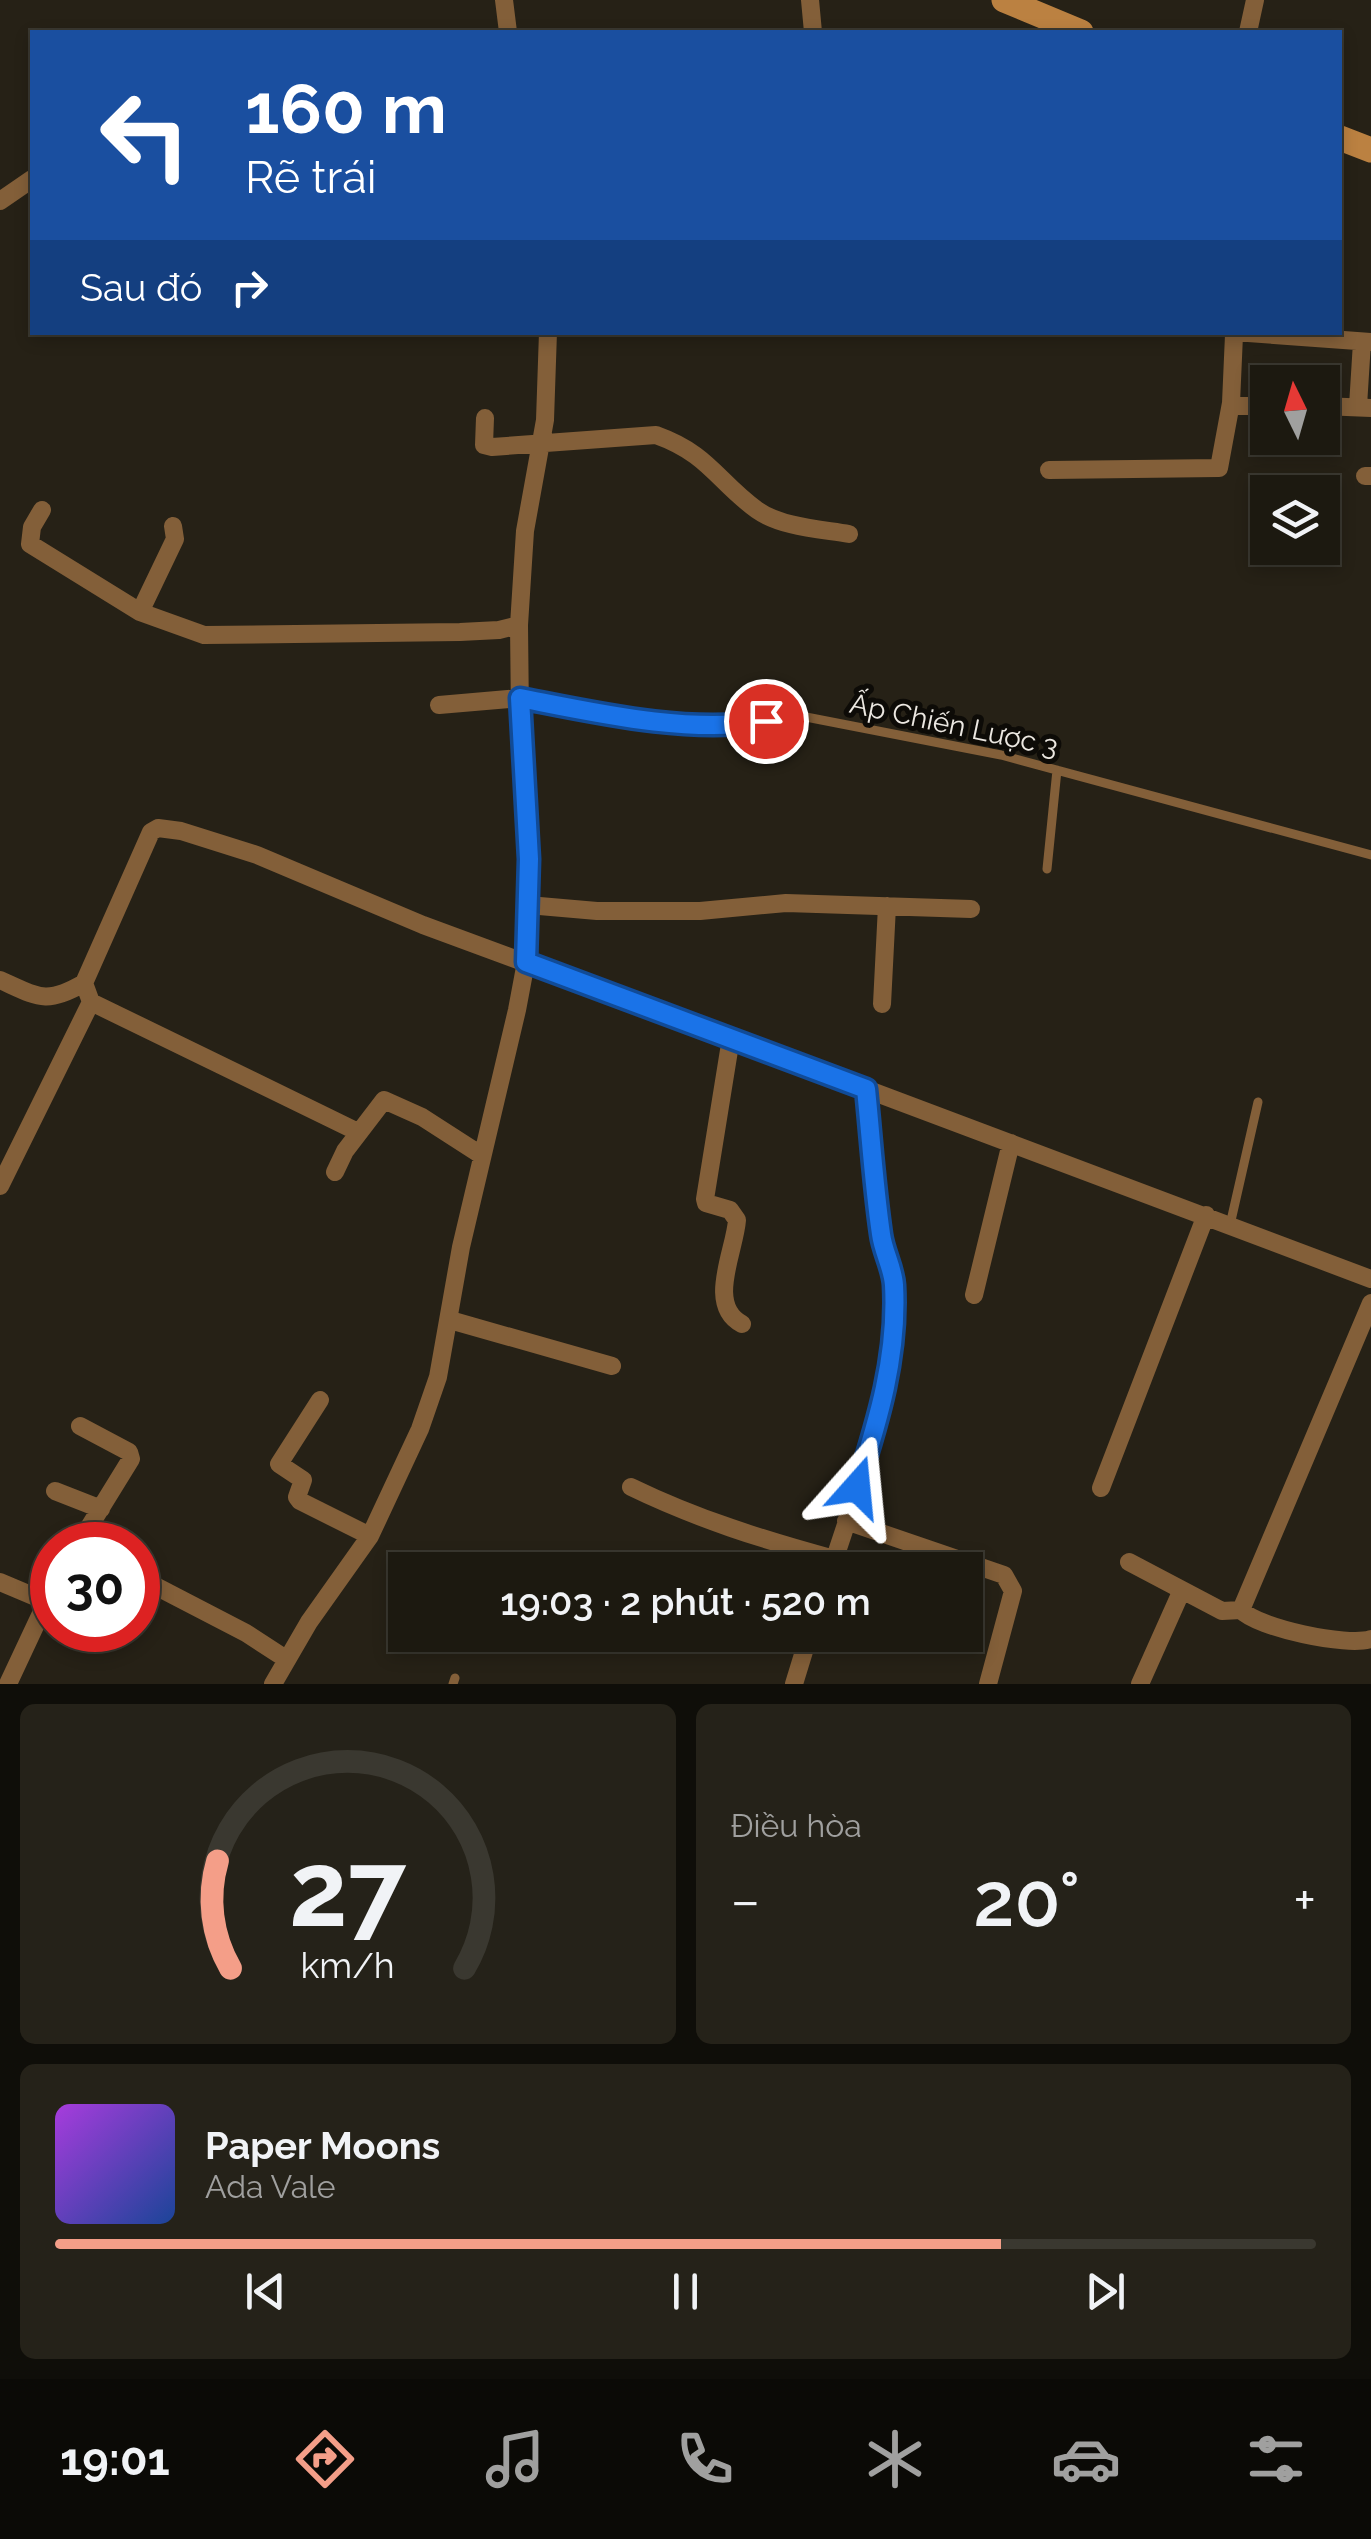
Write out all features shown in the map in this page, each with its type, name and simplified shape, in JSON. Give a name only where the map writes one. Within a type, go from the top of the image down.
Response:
[{"type":"main road","points":[[1004,0],[1077,30]]},
{"type":"main road","points":[[1342,139],[1371,150]]},
{"type":"street","points":[[504,0],[508,30]]},
{"type":"street","points":[[810,0],[814,30]]},
{"type":"street","points":[[1248,30],[1255,0]]},
{"type":"street","points":[[0,201],[30,181]]},
{"type":"street","points":[[272,1684],[370,1536],[420,1430],[438,1376],[461,1247],[526,962],[529,859],[519,625],[525,531],[548,378],[548,335]]},
{"type":"street","points":[[1049,470],[1219,468],[1231,403],[1234,335]]},
{"type":"street","points":[[1250,335],[1366,342],[1364,407]]},
{"type":"street","points":[[1231,403],[1250,406]]},
{"type":"street","points":[[485,418],[484,445],[656,435],[678,443],[706,461],[758,510],[777,520],[849,534]]},
{"type":"street","points":[[42,510],[32,528],[30,544],[140,612],[204,635],[450,633],[519,625]]},
{"type":"street","points":[[140,612],[175,539],[173,526]]},
{"type":"street","points":[[438,705],[520,698]]},
{"type":"street","points":[[0,980],[50,999],[84,982],[152,832],[164,827],[257,855],[424,925],[1371,1279]]},
{"type":"street","points":[[528,905],[597,911],[700,910],[786,903],[971,909]]},
{"type":"street","points":[[882,1004],[887,906]]},
{"type":"street","points":[[0,1186],[90,1002],[84,982]]},
{"type":"street","points":[[90,1002],[358,1132]]},
{"type":"street","points":[[731,1038],[705,1199],[712,1207],[730,1210],[737,1220],[723,1302],[732,1319],[742,1324]]},
{"type":"street","points":[[836,1552],[890,1375],[894,1280],[882,1246],[866,1089]]},
{"type":"street","points":[[335,1172],[358,1132],[382,1101],[389,1100],[482,1155]]},
{"type":"street","points":[[974,1296],[1011,1143]]},
{"type":"street","points":[[1101,1488],[1206,1215]]},
{"type":"street","points":[[1241,1610],[1371,1303]]},
{"type":"street","points":[[450,1320],[612,1366]]},
{"type":"street","points":[[320,1400],[280,1464],[303,1480],[297,1497],[300,1501],[370,1536]]},
{"type":"street","points":[[80,1426],[129,1452],[131,1459],[93,1522]]},
{"type":"street","points":[[632,1487],[673,1508],[796,1552]]},
{"type":"street","points":[[56,1491],[101,1509]]},
{"type":"street","points":[[846,1521],[1004,1575],[1013,1592],[988,1684]]},
{"type":"street","points":[[1129,1562],[1222,1611],[1241,1610],[1269,1625],[1320,1637],[1364,1642],[1371,1639]]},
{"type":"street","points":[[0,1582],[30,1590]]},
{"type":"street","points":[[160,1588],[286,1658]]},
{"type":"street","points":[[1140,1684],[1182,1590]]},
{"type":"street","points":[[8,1684],[30,1636]]},
{"type":"street","points":[[794,1684],[804,1652]]},
{"type":"lane","name":"Ấp Chiến Lược 3","points":[[520,698],[668,722],[740,726],[806,717],[1001,756],[1056,775],[1371,856]]},
{"type":"lane","points":[[1047,868],[1056,775]]},
{"type":"lane","points":[[1230,1225],[1258,1102]]},
{"type":"route","points":[[766,721],[740,726],[668,722],[520,698],[529,859],[526,962],[866,1089],[874,1191],[882,1246],[894,1280],[894,1304],[890,1375],[857,1487]]}]
